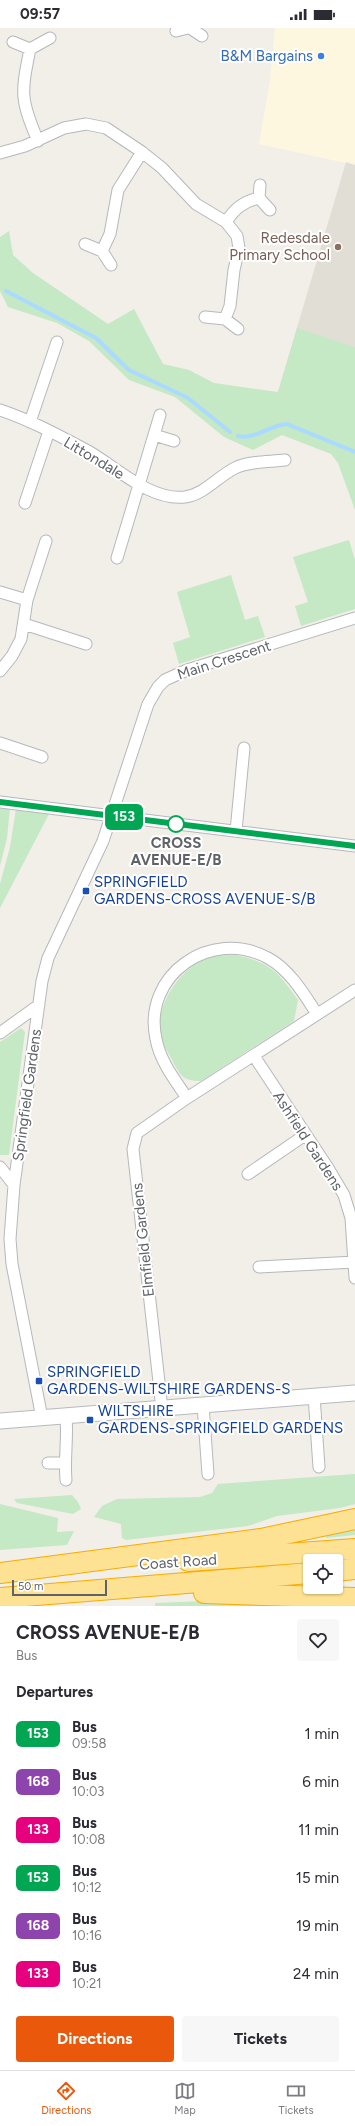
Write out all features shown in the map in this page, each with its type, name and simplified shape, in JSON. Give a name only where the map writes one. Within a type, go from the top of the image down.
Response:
[{"type":"highway","points":[[0,1574],[261,1539],[355,1519]]},
{"type":"highway","name":"Coast Road","points":[[0,1574],[355,1549]]},
{"type":"highway","points":[[343,1570],[355,1569]]},
{"type":"highway","name":"Coast Road","points":[[0,1598],[303,1574]]},
{"type":"highway","points":[[88,1592],[280,1594],[355,1598]]},
{"type":"highway","points":[[320,1596],[338,1606]]},
{"type":"street","points":[[176,31],[189,28],[202,36]]},
{"type":"street","points":[[38,141],[28,118],[23,99],[23,83],[30,49],[50,38]]},
{"type":"street","points":[[13,42],[30,49]]},
{"type":"street","points":[[0,154],[38,141],[71,126],[92,124],[111,131],[142,152],[162,168],[196,204],[226,222],[235,231],[239,244],[230,306],[225,319]]},
{"type":"street","points":[[102,252],[110,234],[118,190],[142,152]]},
{"type":"street","points":[[260,185],[260,198],[270,210]]},
{"type":"street","points":[[226,222],[238,206],[249,200],[260,198]]},
{"type":"street","points":[[85,244],[102,252],[111,265]]},
{"type":"street","points":[[204,317],[225,319],[238,329]]},
{"type":"street","points":[[30,422],[58,342]]},
{"type":"street","name":"Littondale","points":[[0,410],[30,422],[89,452],[139,484],[161,494],[186,497],[199,492],[240,466],[285,460]]},
{"type":"street","name":"Littondale","points":[[117,558],[160,415]]},
{"type":"street","name":"Littondale","points":[[25,503],[48,431]]},
{"type":"street","points":[[154,435],[174,442]]},
{"type":"street","points":[[0,671],[16,649],[24,624],[27,600],[46,540]]},
{"type":"street","points":[[0,592],[27,600]]},
{"type":"street","name":"Main Crescent","points":[[111,816],[148,704],[158,687],[165,680],[187,670],[355,618]]},
{"type":"street","points":[[24,624],[86,644]]},
{"type":"street","points":[[0,743],[42,757]]},
{"type":"street","points":[[236,831],[244,748]]},
{"type":"street","points":[[0,802],[355,846]]},
{"type":"street","name":"Springfield Gardens","points":[[42,1418],[10,1250],[10,1228],[14,1185],[45,968],[51,948],[99,850],[111,816]]},
{"type":"street","points":[[187,1098],[158,1048],[154,1019],[157,1001],[164,986],[180,967],[194,956],[210,951],[236,948],[252,951],[267,957],[284,970],[317,1014]]},
{"type":"street","name":"Elmfield Gardens","points":[[162,1408],[134,1142],[137,1133],[141,1128],[355,990]]},
{"type":"street","name":"Springfield Gardens","points":[[0,1032],[39,1005]]},
{"type":"street","name":"Ashfield Gardens","points":[[254,1056],[305,1135],[335,1178],[348,1206],[351,1218],[355,1278]]},
{"type":"street","points":[[248,1174],[305,1135]]},
{"type":"street","name":"Springfield Gardens","points":[[0,1167],[14,1185]]},
{"type":"street","points":[[259,1267],[354,1262]]},
{"type":"street","points":[[0,1421],[355,1393]]},
{"type":"street","points":[[314,1396],[319,1467]]},
{"type":"street","points":[[203,1405],[208,1474]]},
{"type":"street","points":[[66,1416],[68,1445],[64,1463],[66,1480]]},
{"type":"street","points":[[48,1463],[64,1463]]},
{"type":"shaded area","points":[[275,28],[355,28],[355,165],[259,144],[270,80]]},
{"type":"shaded area","name":"Redesdale Primary School","points":[[346,162],[355,165],[355,435],[278,392]]},
{"type":"green space","points":[[9,231],[13,255],[33,273],[108,324],[134,309],[163,364],[189,370],[214,383],[278,392],[297,328],[355,347],[355,510],[338,463],[331,454],[282,435],[253,450],[224,437],[175,397],[129,380],[89,341],[57,323],[8,307],[0,291],[0,237]]},
{"type":"green space","points":[[349,540],[355,560],[355,609],[301,626],[295,606],[308,602],[293,557]]},
{"type":"green space","points":[[231,575],[245,620],[258,616],[265,637],[179,664],[173,643],[190,637],[177,592]]},
{"type":"green space","points":[[0,807],[10,808],[7,838],[0,866]]},
{"type":"green space","points":[[16,809],[49,814],[0,908],[0,884],[10,847]]},
{"type":"green space","points":[[222,955],[236,955],[258,961],[266,965],[285,982],[298,1000],[294,1021],[201,1081],[190,1080],[182,1076],[177,1070],[163,1045],[160,1035],[160,1024],[164,1004],[175,984],[198,962]]},
{"type":"green space","points":[[21,1028],[25,1032],[9,1155],[0,1155],[0,1042]]},
{"type":"green space","points":[[355,1474],[355,1504],[340,1508],[277,1516],[248,1526],[126,1540],[122,1538],[121,1524],[94,1517],[102,1506],[117,1499],[200,1497],[212,1493],[218,1484]]},
{"type":"green space","points":[[72,1495],[78,1502],[81,1509],[73,1514],[17,1503],[14,1499]]},
{"type":"green space","points":[[0,1504],[58,1518],[57,1532],[74,1531],[67,1545],[0,1550]]},
{"type":"green space","points":[[355,1527],[355,1535],[326,1538],[325,1532]]},
{"type":"green space","points":[[255,1599],[325,1606],[155,1606],[155,1603]]},
{"type":"waterway","points":[[6,291],[96,338],[129,370],[188,398],[230,432]]},
{"type":"waterway","points":[[238,436],[250,436],[287,424],[355,452]]},
{"type":"bus line","name":"153","points":[[0,802],[355,846]]},
{"type":"place","name":"B&M Bargains","points":[[321,56]]},
{"type":"place","name":"Redesdale Primary School","points":[[338,247]]},
{"type":"place","name":"CROSS AVENUE-E/B","points":[[176,824]]},
{"type":"place","name":"SPRINGFIELD GARDENS-CROSS AVENUE-S/B","points":[[86,891]]},
{"type":"place","name":"SPRINGFIELD GARDENS-WILTSHIRE GARDENS-S","points":[[39,1381]]},
{"type":"place","name":"WILTSHIRE GARDENS-SPRINGFIELD GARDENS","points":[[90,1420]]}]
